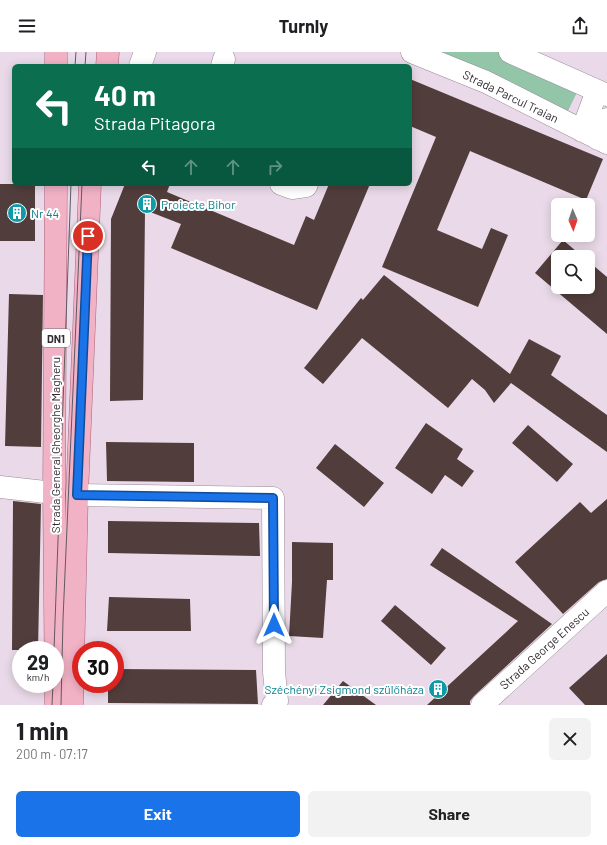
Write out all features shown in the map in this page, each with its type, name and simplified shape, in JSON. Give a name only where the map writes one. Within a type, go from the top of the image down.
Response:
[{"type":"main road","points":[[56,52],[56,64]]},
{"type":"main road","points":[[107,64],[108,52]]},
{"type":"main road","name":"Strada General Gheorghe Magheru","points":[[56,186],[54,493],[56,705]]},
{"type":"main road","name":"Strada General Gheorghe Magheru","points":[[72,705],[77,495],[90,186]]},
{"type":"street","points":[[141,64],[145,52]]},
{"type":"street","name":"Strada Parcul Traian","points":[[412,52],[486,82],[595,138]]},
{"type":"street","points":[[430,52],[486,82]]},
{"type":"street","points":[[510,52],[602,93],[595,138]]},
{"type":"street","points":[[595,138],[607,119]]},
{"type":"street","points":[[286,186],[292,188],[306,186]]},
{"type":"street","points":[[0,487],[54,493]]},
{"type":"street","points":[[77,495],[273,498],[274,672],[277,701],[273,705]]},
{"type":"street","name":"Strada George Enescu","points":[[482,705],[607,591]]},
{"type":"green space","points":[[437,52],[510,52],[581,84],[567,113]]},
{"type":"building","points":[[412,80],[603,159],[587,198],[581,198],[470,151],[437,230],[482,249],[491,228],[508,235],[478,307],[382,267],[436,137],[412,127]]},
{"type":"building","name":"Nr 44","points":[[0,184],[12,184],[12,186],[35,186],[35,241],[0,241]]},
{"type":"building","points":[[124,186],[169,186],[167,192],[294,245],[306,216],[314,220],[328,186],[369,186],[317,310],[171,248],[181,224],[145,210],[143,400],[110,401],[111,219]]},
{"type":"building","points":[[561,242],[565,242],[575,250],[555,250]]},
{"type":"building","points":[[551,254],[551,287],[535,273]]},
{"type":"building","points":[[595,267],[607,277],[607,334],[560,294],[595,294]]},
{"type":"building","points":[[384,275],[510,374],[529,339],[561,356],[551,375],[607,415],[607,452],[511,383],[494,403],[485,390],[472,379],[448,408],[362,338],[323,384],[304,368],[361,298],[363,300]]},
{"type":"building","points":[[9,294],[43,295],[41,447],[5,446]]},
{"type":"building","points":[[426,423],[463,449],[457,459],[474,471],[462,487],[445,475],[432,494],[395,468]]},
{"type":"building","points":[[528,425],[573,464],[557,482],[512,443]]},
{"type":"building","points":[[106,442],[194,443],[194,482],[107,481]]},
{"type":"building","points":[[335,444],[384,483],[364,507],[316,468]]},
{"type":"building","points":[[607,499],[607,579],[599,582],[563,614],[515,562],[580,502],[591,513]]},
{"type":"building","points":[[13,501],[41,504],[38,641],[12,641]]},
{"type":"building","points":[[108,521],[259,523],[260,556],[108,553]]},
{"type":"building","points":[[292,542],[333,543],[333,580],[327,580],[323,638],[289,636],[292,582]]},
{"type":"building","points":[[442,548],[552,624],[474,696],[470,701],[470,705],[427,705],[518,621],[430,565]]},
{"type":"building","points":[[109,597],[190,599],[191,631],[107,631]]},
{"type":"building","points":[[395,605],[446,648],[431,665],[381,621]]},
{"type":"building","points":[[607,654],[607,705],[585,705],[569,688]]},
{"type":"building","points":[[124,669],[256,670],[258,704],[108,703],[108,693],[124,693]]},
{"type":"building","name":"Széchényi Zsigmond szülőháza","points":[[343,681],[376,705],[323,705]]},
{"type":"tram line","points":[[75,64],[76,52]]},
{"type":"tram line","points":[[85,64],[86,52]]},
{"type":"tram line","points":[[54,641],[71,186]]},
{"type":"tram line","points":[[61,705],[63,619],[82,186]]},
{"type":"tram line","points":[[52,705],[53,693]]},
{"type":"place","name":"Proiecte Bihor","points":[[147,204]]},
{"type":"place","name":"Nr 44","points":[[17,213]]},
{"type":"place","name":"Széchényi Zsigmond szülőháza","points":[[438,689]]},
{"type":"route","points":[[88,236],[77,495],[273,498],[274,625]]}]
